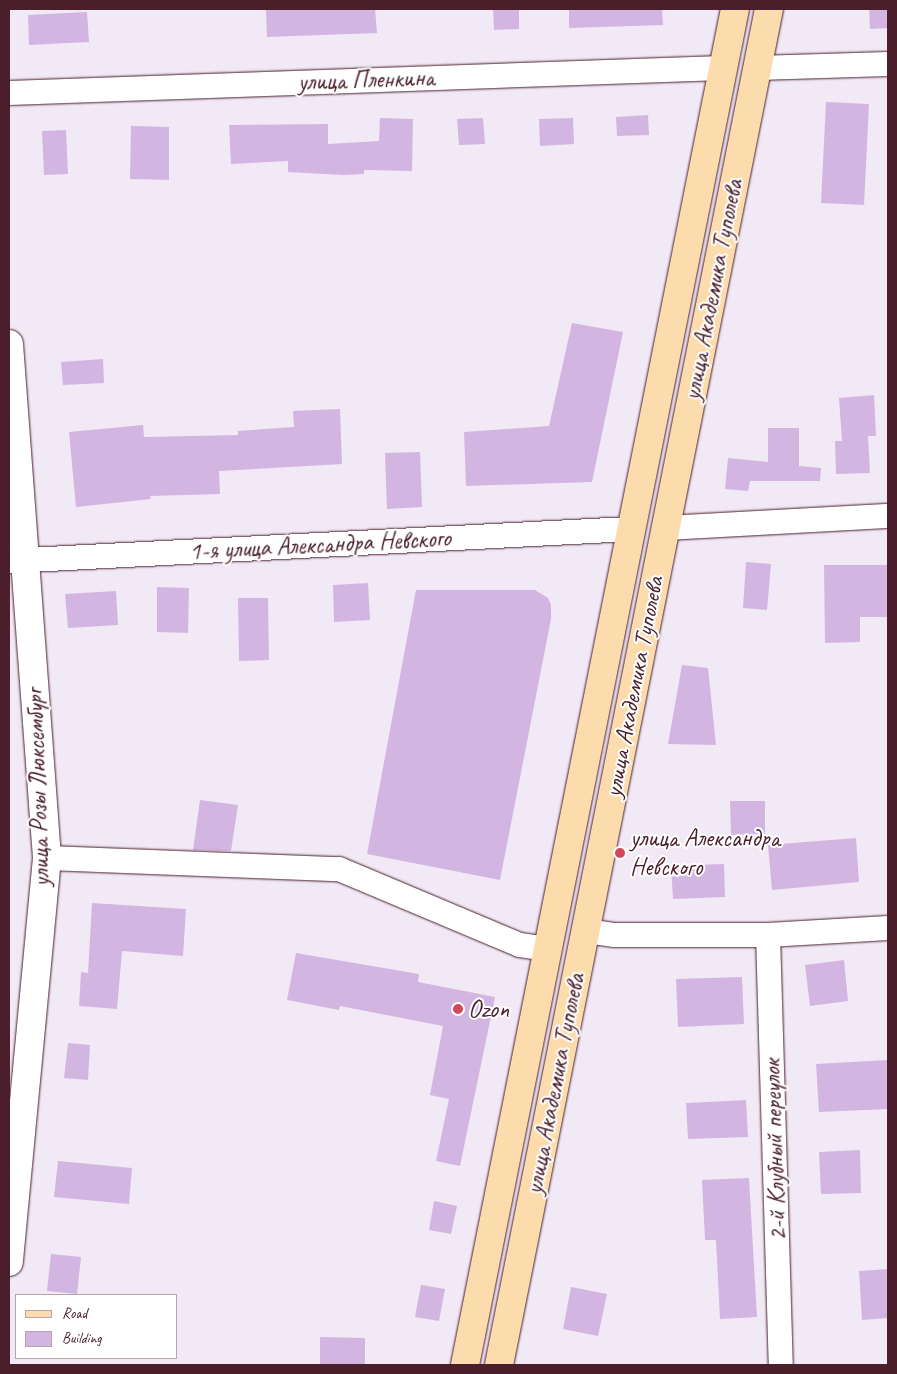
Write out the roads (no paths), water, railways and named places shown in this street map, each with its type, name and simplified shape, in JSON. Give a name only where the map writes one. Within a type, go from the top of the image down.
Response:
[{"type":"main road","name":"улица Академика Туполева","points":[[465,1365],[735,9]]},
{"type":"main road","name":"улица Академика Туполева","points":[[499,1365],[664,528],[770,9]]},
{"type":"main road","points":[[631,529],[650,545],[657,569]]},
{"type":"street","points":[[757,68],[888,64]]},
{"type":"street","name":"улица Пленкина","points":[[9,92],[723,68]]},
{"type":"street","name":"улица Розы Люксембург","points":[[9,344],[17,560],[46,858],[18,1074],[9,1262]]},
{"type":"street","points":[[664,528],[888,516]]},
{"type":"street","name":"1-я улица Александра Невского","points":[[17,560],[631,529]]},
{"type":"street","points":[[46,858],[340,869],[520,944],[549,949]]},
{"type":"street","points":[[586,931],[614,935],[768,935],[888,928]]},
{"type":"street","name":"2-й Клубный переулок","points":[[768,935],[781,1365]]},
{"type":"place","name":"улица Александра Невского","points":[[620,853]]},
{"type":"place","name":"Ozon","points":[[458,1009]]}]
